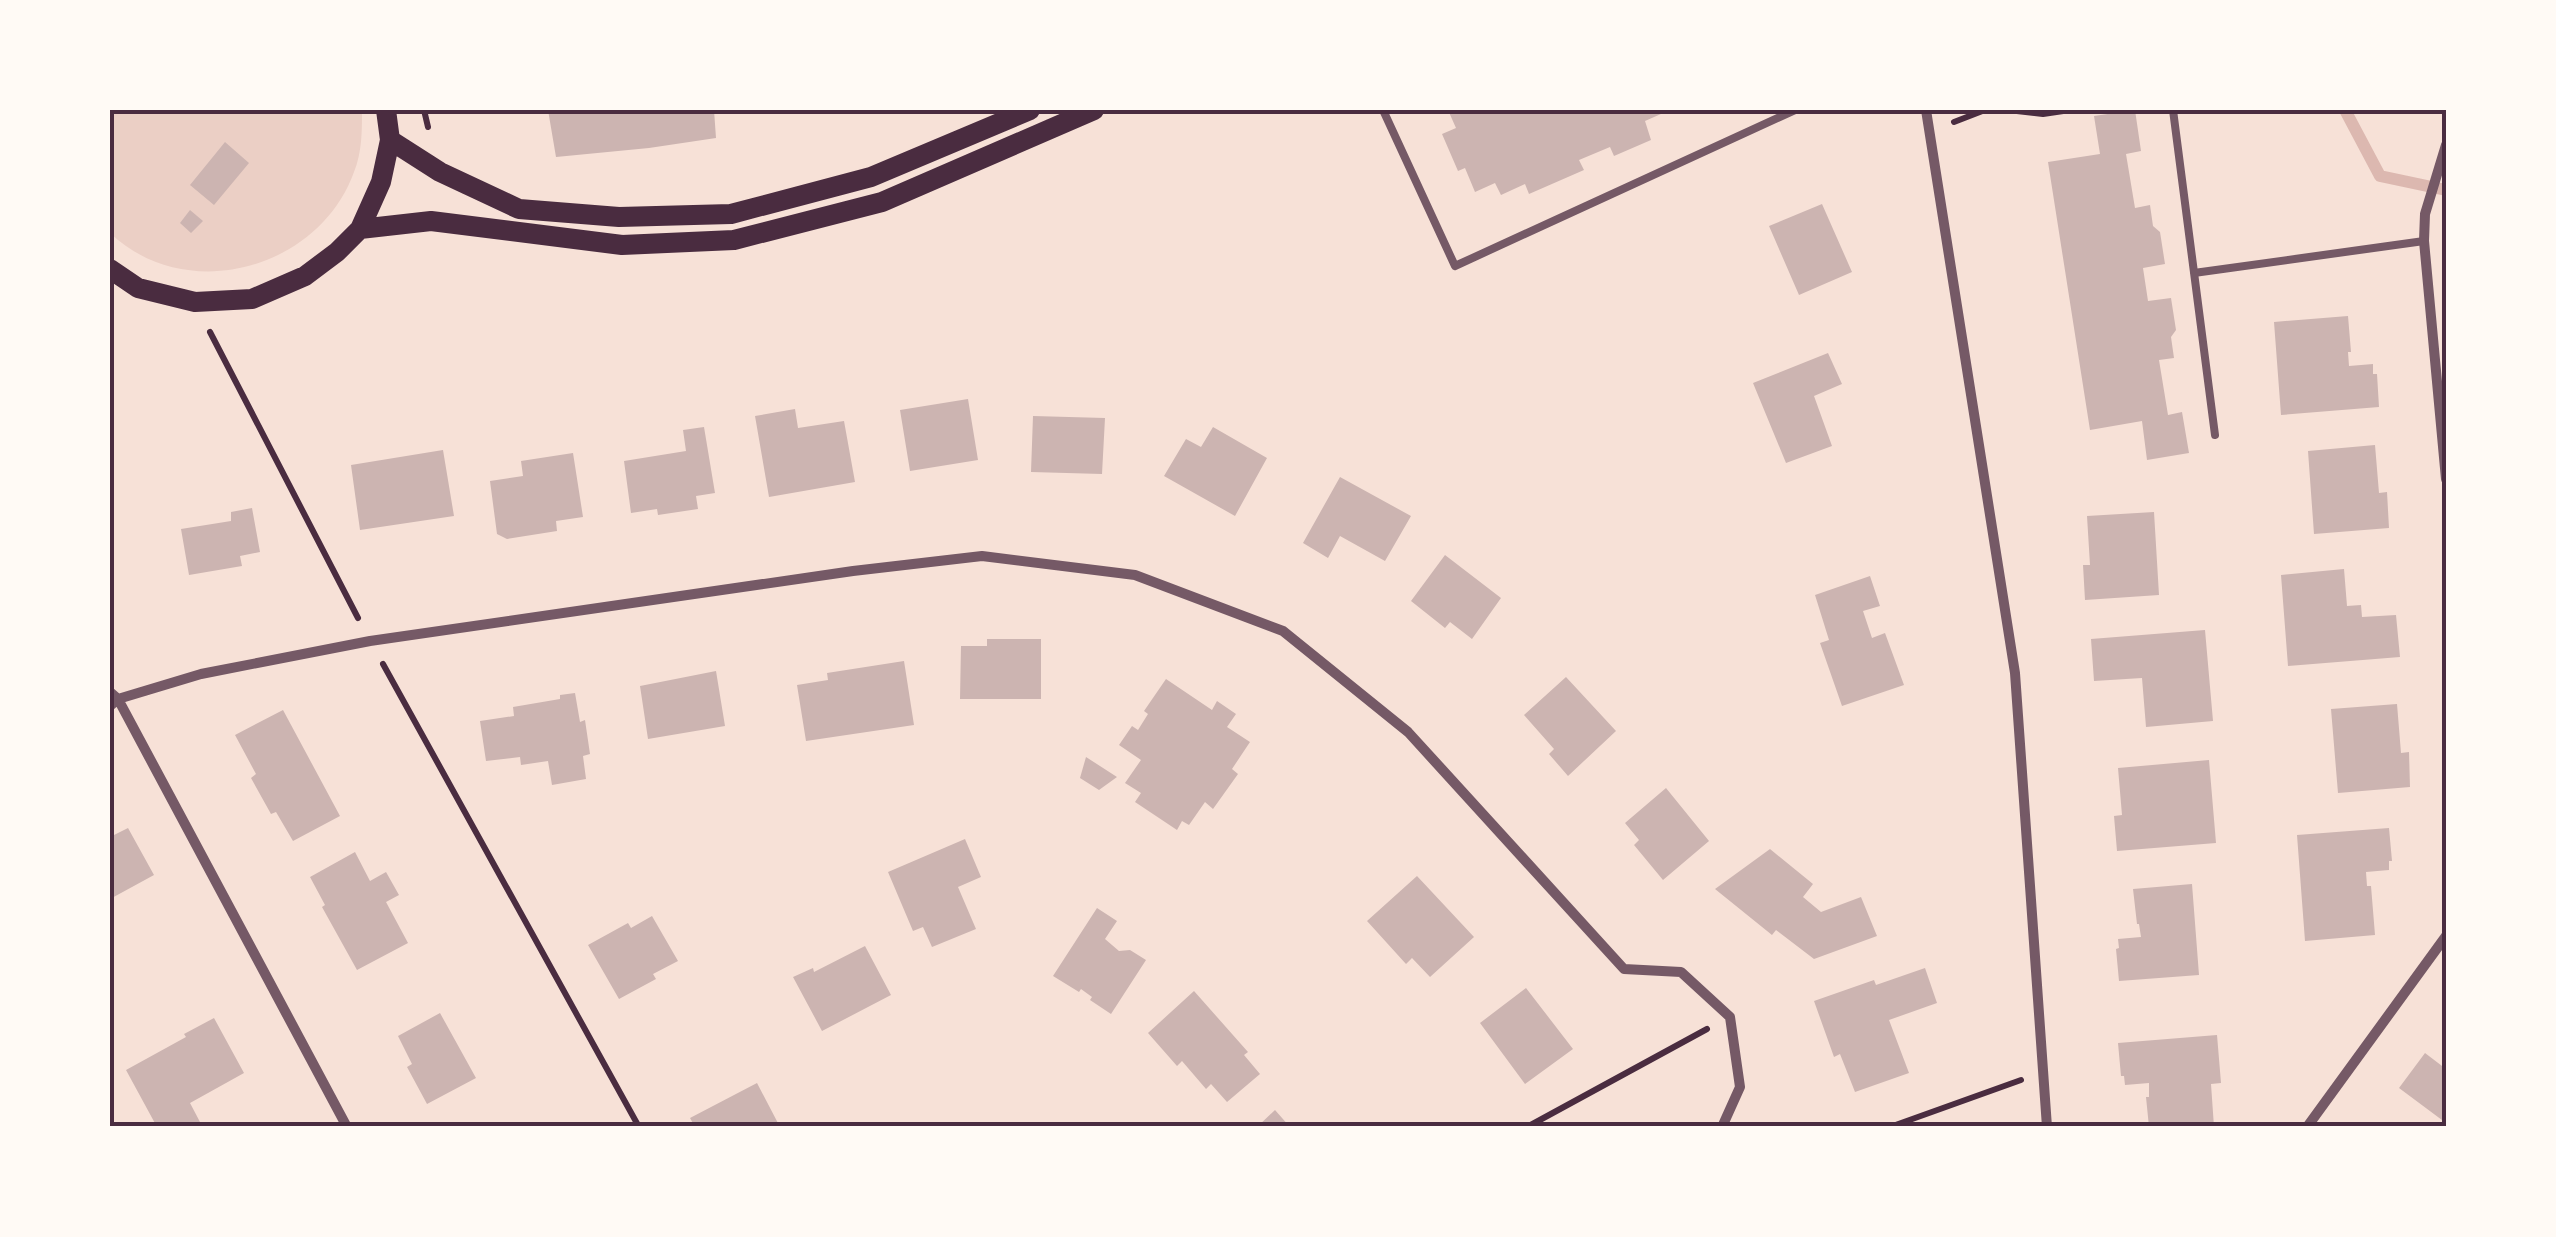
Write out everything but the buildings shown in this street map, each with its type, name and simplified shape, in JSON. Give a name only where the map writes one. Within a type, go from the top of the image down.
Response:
[{"type":"main road","points":[[110,269],[138,288],[195,302],[252,299],[305,276],[360,229],[381,182],[390,140],[386,110]]},
{"type":"main road","points":[[390,140],[440,172],[518,209],[619,217],[731,214],[872,177],[1030,110]]},
{"type":"main road","points":[[360,229],[430,221],[622,245],[734,240],[882,202],[1094,110]]},
{"type":"street","points":[[1926,110],[2015,673],[2046,1127]]},
{"type":"street","points":[[2446,145],[2426,214],[2424,241],[2446,479]]},
{"type":"street","points":[[347,1127],[113,699],[201,674],[370,641],[982,556],[1134,576],[1282,631],[1408,732],[1624,969],[1681,972],[1730,1017],[1740,1087],[1722,1127]]},
{"type":"street","points":[[2306,1127],[2446,936]]},
{"type":"lane","points":[[1383,110],[1455,266],[1795,110]]},
{"type":"lane","points":[[2174,110],[2214,435]]},
{"type":"lane","points":[[2194,273],[2424,241]]},
{"type":"path","points":[[2008,110],[2044,114],[2070,110]]},
{"type":"path","points":[[195,302],[370,641],[639,1127]]},
{"type":"path","points":[[1527,1127],[1730,1017]]},
{"type":"path","points":[[1890,1127],[2044,1071]]},
{"type":"shaded area","points":[[110,110],[362,110],[362,134],[354,172],[337,205],[312,233],[282,253],[248,266],[212,271],[176,268],[141,255],[110,233]]},
{"type":"waterway","points":[[2345,110],[2380,176],[2446,190]]}]
